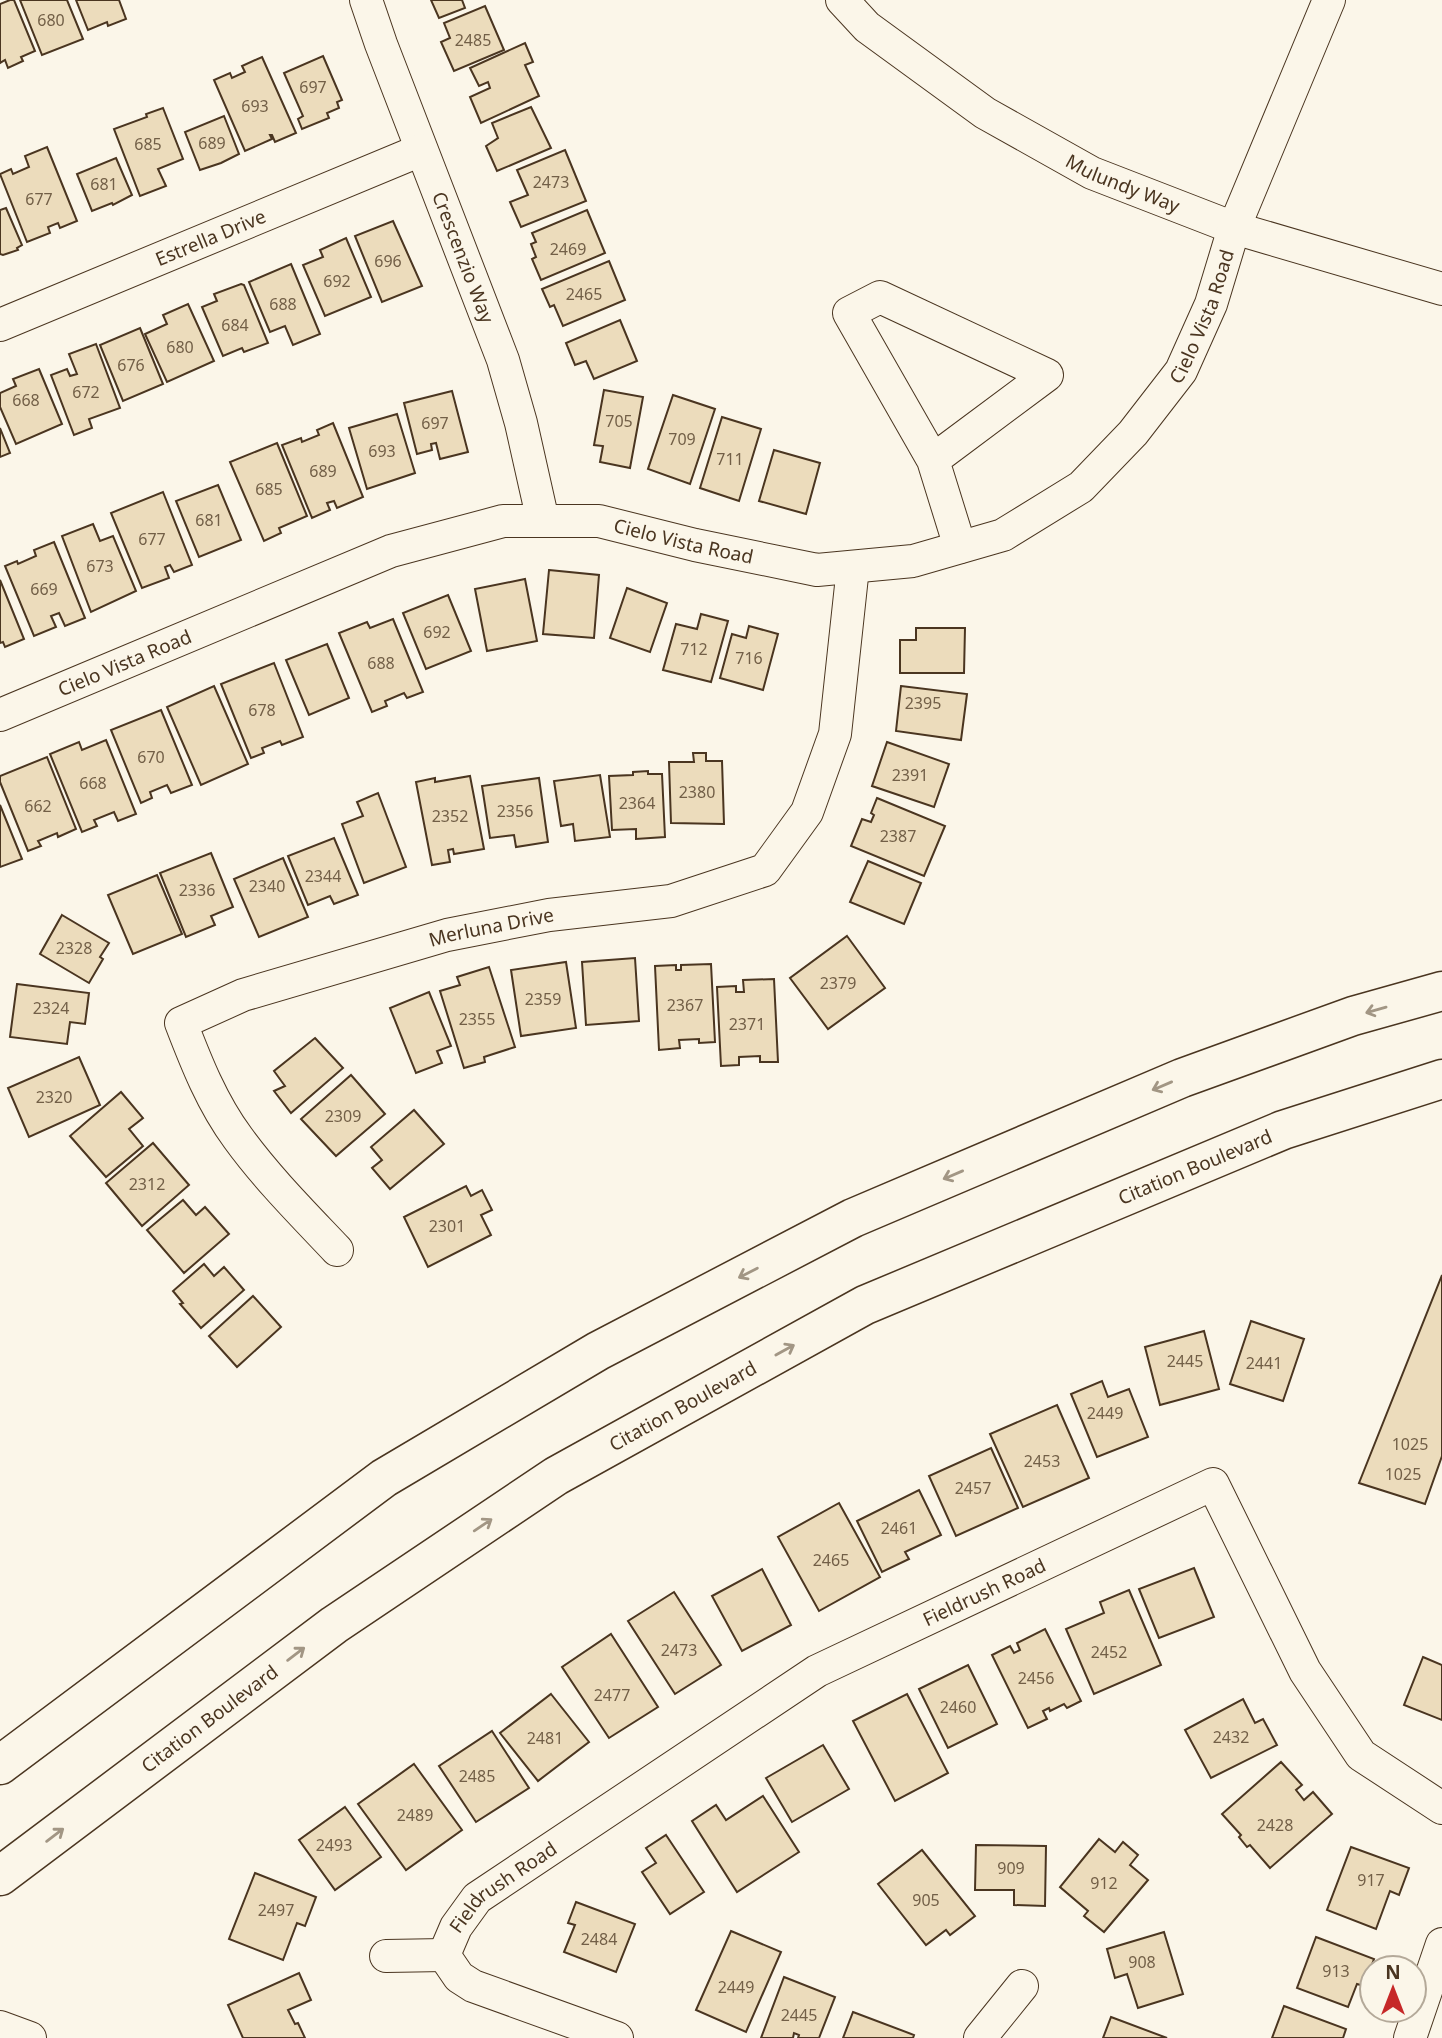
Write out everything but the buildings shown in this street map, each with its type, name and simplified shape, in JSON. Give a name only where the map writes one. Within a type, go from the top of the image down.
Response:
[{"type":"main road","points":[[0,1765],[384,1478],[598,1351],[853,1218],[1170,1083],[1353,1016],[1442,991]]},
{"type":"main road","name":"Citation Boulevard","points":[[0,1876],[334,1625],[556,1476],[865,1306],[1283,1130],[1442,1079]]},
{"type":"street","name":"Crescenzio Way","points":[[366,0],[503,360],[521,423],[543,521]]},
{"type":"street","name":"Mulundy Way","points":[[842,0],[867,27],[985,113],[1092,173],[1234,228],[1442,289]]},
{"type":"street","name":"Cielo Vista Road","points":[[0,715],[391,551],[503,521],[599,521],[695,545],[817,570],[913,561],[1003,535],[1081,487],[1133,433],[1181,371],[1211,304],[1234,228],[1329,0]]},
{"type":"street","name":"Estrella Drive","points":[[0,325],[421,150]]},
{"type":"street","points":[[933,460],[1046,375],[880,297],[849,313],[933,460],[960,547]]},
{"type":"street","name":"Merluna Drive","points":[[337,1250],[237,1137],[203,1079],[181,1023],[243,995],[447,935],[549,915],[671,901],[765,870],[807,811],[835,734],[853,567]]},
{"type":"street","name":"Fieldrush Road","points":[[444,1955],[456,1927],[477,1898],[817,1671],[1213,1484],[1305,1671],[1361,1755],[1442,1808]]},
{"type":"street","points":[[1410,2038],[1442,1944]]},
{"type":"street","points":[[386,1955],[444,1955],[458,1977],[474,1986],[617,2038]]},
{"type":"street","points":[[980,2038],[1021,1986]]},
{"type":"street","points":[[0,2027],[30,2038]]}]
